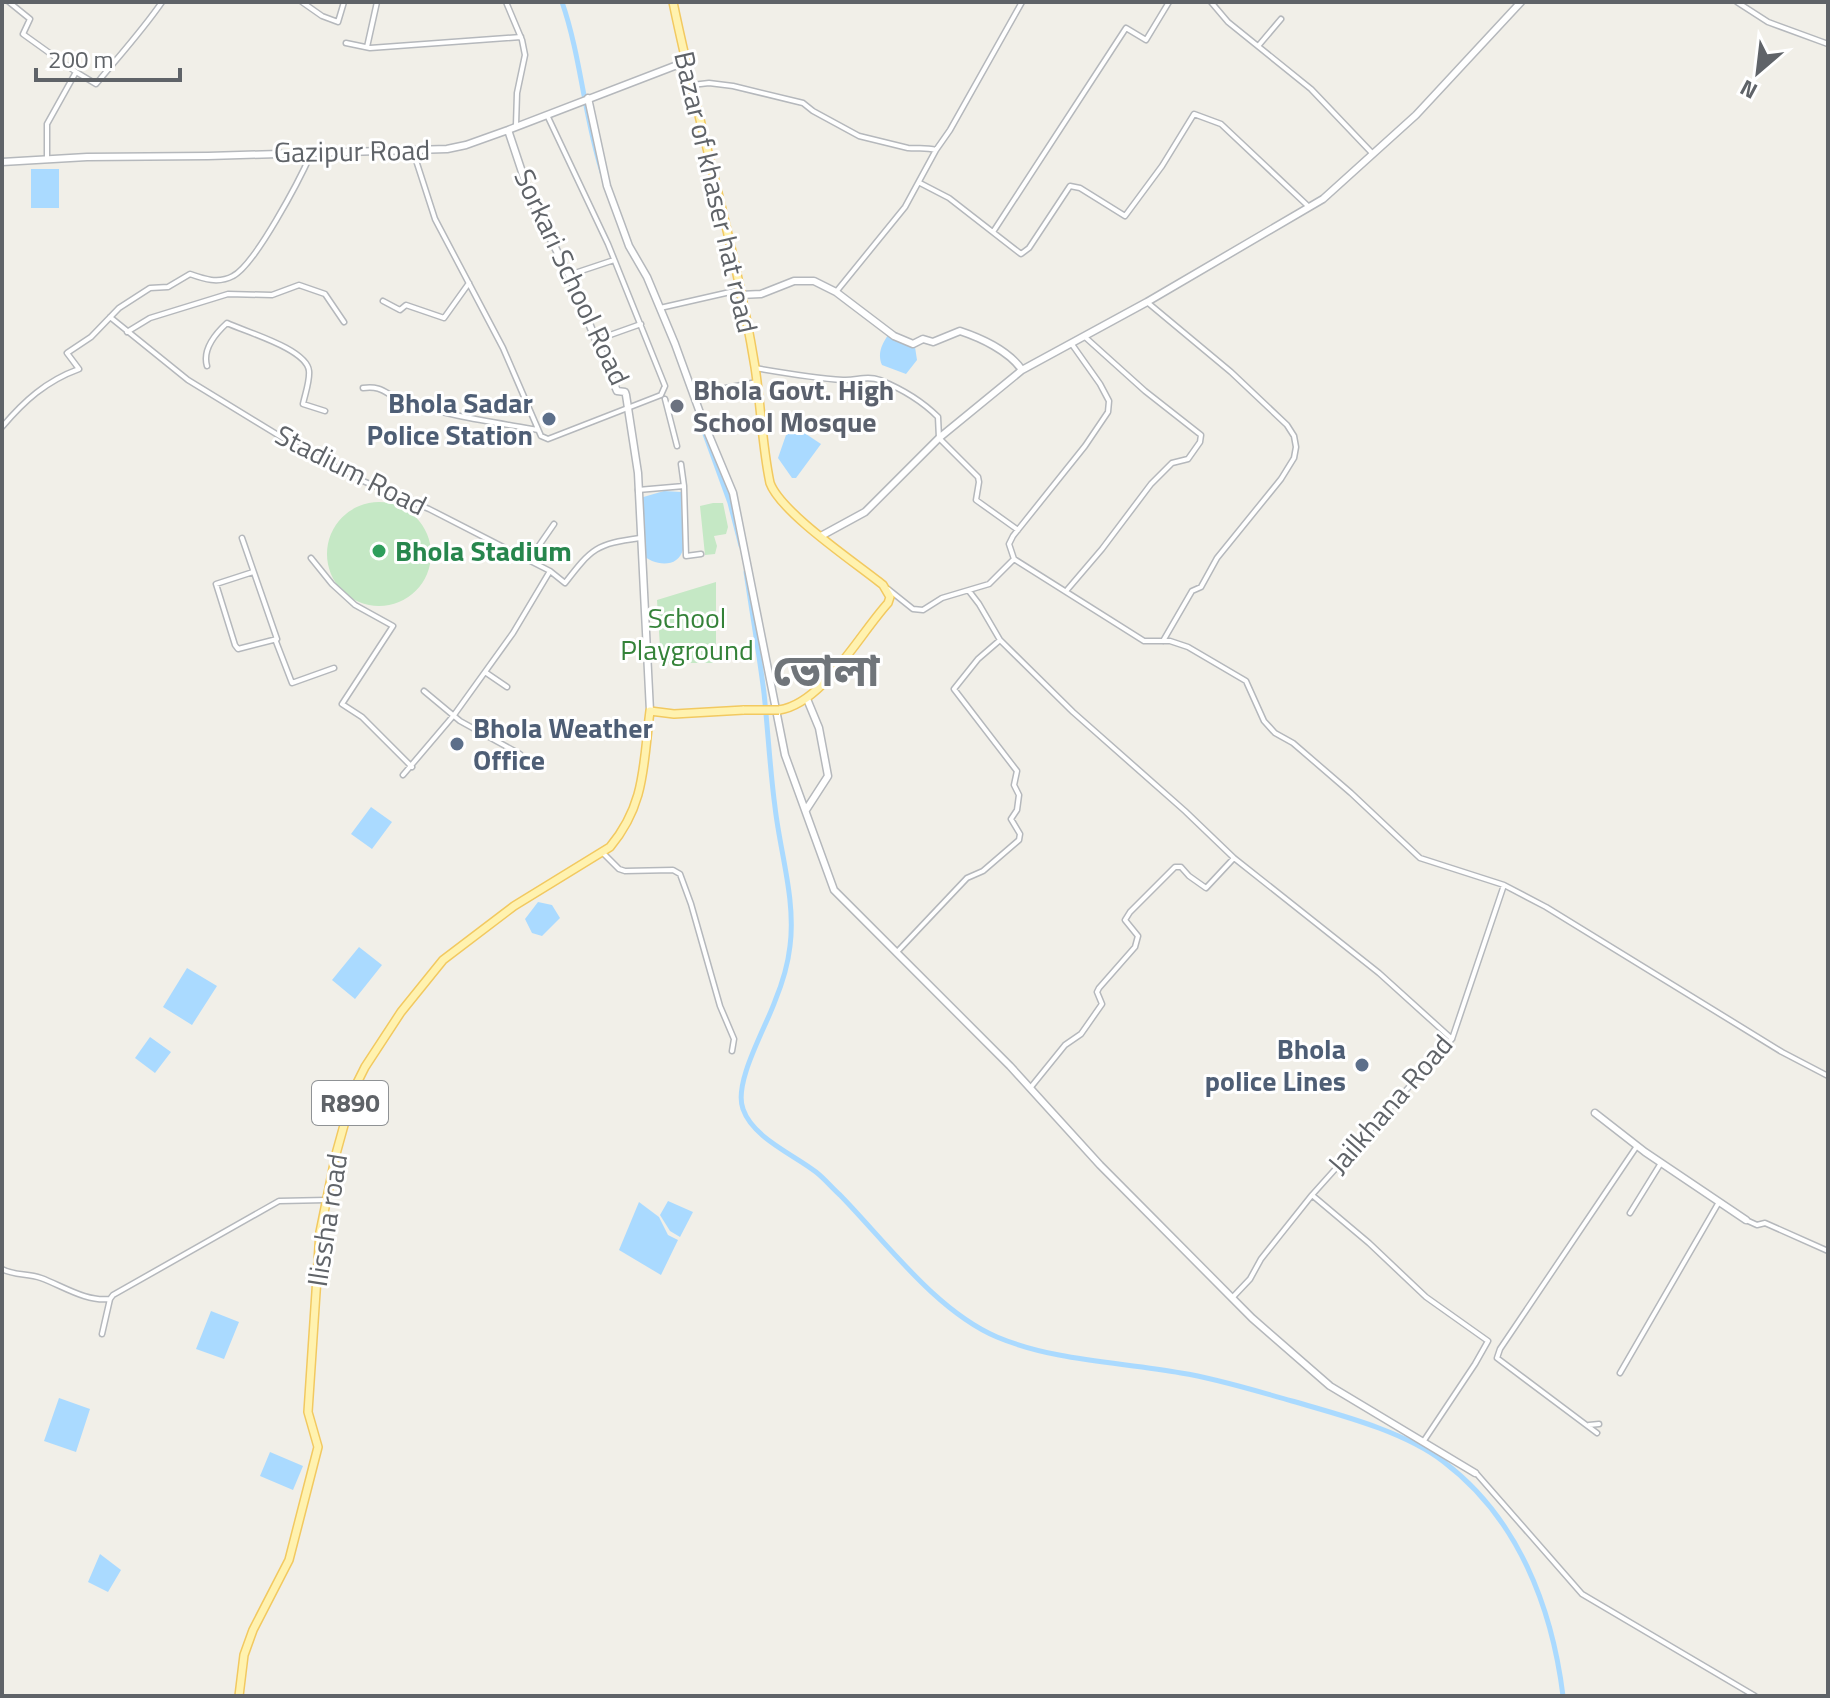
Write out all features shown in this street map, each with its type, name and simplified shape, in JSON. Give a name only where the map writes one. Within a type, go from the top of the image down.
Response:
[{"type":"main road","name":"Bazar of khaser hat road","points":[[673,2],[685,62],[719,191],[740,293],[755,368],[765,460],[772,490],[821,536],[883,585]]},
{"type":"main road","points":[[650,711],[674,714],[779,710],[807,699],[822,686],[888,603],[890,597],[883,585]]},
{"type":"main road","name":"Ilissha road","points":[[239,1696],[244,1655],[253,1630],[289,1560],[318,1447],[308,1412],[320,1232],[338,1143],[354,1089],[371,1057],[418,989],[443,960],[514,906],[602,852],[619,836],[638,798],[647,757],[650,711]]},
{"type":"street","points":[[9,2],[30,19],[23,34],[96,84],[111,63],[134,41],[162,2]]},
{"type":"street","points":[[302,2],[322,16],[338,22],[344,2]]},
{"type":"street","points":[[367,47],[377,2]]},
{"type":"street","points":[[506,2],[521,37],[525,63],[517,93],[516,125]]},
{"type":"street","points":[[836,292],[905,207],[1022,2]]},
{"type":"street","points":[[993,232],[1126,28],[1146,40],[1169,2]]},
{"type":"street","points":[[1211,2],[1228,22],[1311,89],[1372,153]]},
{"type":"street","points":[[821,536],[865,512],[939,438],[1022,370],[1310,208],[1416,115],[1521,2]]},
{"type":"street","points":[[1737,2],[1768,22],[1828,44]]},
{"type":"street","points":[[1259,45],[1281,19]]},
{"type":"street","points":[[346,43],[367,47],[521,37]]},
{"type":"street","name":"Gazipur Road","points":[[2,162],[87,157],[413,151],[466,145],[685,62]]},
{"type":"street","points":[[47,161],[47,124],[76,72]]},
{"type":"street","points":[[692,85],[709,83],[742,88],[803,103],[859,136],[908,148],[925,146],[936,150]]},
{"type":"street","points":[[588,98],[607,186],[629,246],[647,277],[733,493],[785,755],[834,890],[1232,1298],[1330,1386],[1475,1473],[1582,1594],[1755,1696]]},
{"type":"street","points":[[920,183],[949,198],[1021,254],[1025,253],[1070,186],[1080,188],[1125,216],[1162,166],[1194,114],[1221,124],[1310,208]]},
{"type":"street","points":[[413,151],[435,219],[503,348],[541,436],[548,439],[655,398],[664,392],[665,386],[614,260],[547,115]]},
{"type":"street","name":"Sorkari School Road","points":[[508,130],[532,202],[569,275],[617,391],[625,392],[638,490],[650,711]]},
{"type":"street","points":[[2,427],[36,391],[56,377],[79,369],[67,353],[91,337],[119,308],[150,288],[168,287],[190,274],[211,281],[233,276],[256,253],[312,151]]},
{"type":"street","points":[[569,275],[614,260]]},
{"type":"street","points":[[660,308],[740,293],[761,294],[803,280],[822,284],[836,292],[894,336],[913,344],[923,339],[933,342],[960,331],[997,349],[1022,370]]},
{"type":"street","points":[[383,301],[400,310],[406,305],[444,318],[469,283]]},
{"type":"street","points":[[127,332],[150,318],[204,300],[228,294],[272,295],[299,285],[325,294],[344,322]]},
{"type":"street","points":[[1147,302],[1231,372],[1287,425],[1296,447],[1294,458],[1281,479],[1217,558],[1201,587],[1192,591],[1163,641]]},
{"type":"street","name":"Stadium Road","points":[[110,317],[188,380],[296,446],[550,571]]},
{"type":"street","points":[[207,366],[205,359],[209,346],[227,323],[268,339],[306,362],[309,372],[303,404],[325,411]]},
{"type":"street","points":[[596,340],[641,324]]},
{"type":"street","points":[[1067,590],[1151,484],[1172,463],[1188,459],[1200,442],[1201,435],[1145,391],[1084,336]]},
{"type":"street","points":[[1071,343],[1100,384],[1109,401],[1108,412],[1009,544],[1014,559],[1144,641],[1163,641],[1188,647],[1246,681],[1264,721],[1275,733],[1293,743],[1351,793],[1410,852],[1431,862],[1504,885],[1546,907],[1782,1052],[1828,1076]]},
{"type":"street","points":[[755,368],[805,377],[879,380],[923,402],[938,417],[939,438],[978,477],[976,500],[1018,530]]},
{"type":"street","points":[[694,394],[757,382]]},
{"type":"street","points":[[363,388],[376,386],[398,399],[434,411],[538,430]]},
{"type":"street","points":[[665,399],[677,446]]},
{"type":"street","points":[[681,464],[686,556],[701,554]]},
{"type":"street","points":[[638,490],[684,486]]},
{"type":"street","points":[[529,560],[554,524]]},
{"type":"street","points":[[242,538],[292,683],[334,668]]},
{"type":"street","points":[[403,775],[454,715],[485,672],[513,633],[550,571],[565,583],[593,549],[608,543],[640,538]]},
{"type":"street","points":[[311,558],[332,584],[355,605],[393,626],[342,704],[362,717],[412,767]]},
{"type":"street","points":[[883,585],[918,610],[942,598],[989,584],[1014,559]]},
{"type":"street","points":[[253,572],[216,584],[218,595],[238,649],[275,639]]},
{"type":"street","points":[[968,591],[1000,640],[1073,712],[1234,858],[1388,980],[1452,1039]]},
{"type":"street","points":[[895,954],[967,878],[983,871],[1019,840],[1020,834],[1011,819],[1017,810],[1019,795],[1014,785],[1017,771],[954,689],[978,659],[1000,640]]},
{"type":"street","points":[[485,672],[507,687]]},
{"type":"street","points":[[424,691],[454,715],[520,754]]},
{"type":"street","points":[[806,810],[828,776],[819,728],[807,699]]},
{"type":"street","points":[[602,852],[625,871],[673,870],[680,874],[720,1006],[734,1039],[732,1051]]},
{"type":"street","points":[[1030,1088],[1065,1045],[1081,1034],[1102,1004],[1097,992],[1099,988],[1135,947],[1138,936],[1125,920],[1130,912],[1175,867],[1181,867],[1206,888],[1234,858]]},
{"type":"street","name":"Jailkhana Road","points":[[1232,1298],[1250,1279],[1261,1259],[1312,1195],[1452,1039],[1504,885]]},
{"type":"street","points":[[1595,1113],[1637,1146],[1746,1220],[1757,1225],[1765,1223],[1828,1251]]},
{"type":"street","points":[[1597,1433],[1497,1358],[1500,1349],[1637,1146]]},
{"type":"street","points":[[1630,1213],[1661,1163]]},
{"type":"street","points":[[1312,1195],[1426,1297],[1488,1341],[1423,1442]]},
{"type":"street","points":[[2,1269],[15,1275],[41,1278],[89,1297],[110,1299],[279,1201],[327,1200]]},
{"type":"street","points":[[1620,1373],[1720,1202]]},
{"type":"street","points":[[102,1334],[110,1299]]},
{"type":"street","points":[[1587,1425],[1599,1424]]},
{"type":"green space","name":"Bhola Stadium","points":[[379,502],[399,506],[416,517],[427,534],[431,554],[427,574],[416,591],[399,602],[379,606],[359,602],[342,591],[331,574],[327,554],[331,534],[342,517],[359,506]]},
{"type":"green space","points":[[723,503],[728,527],[726,534],[714,536],[717,546],[715,554],[705,555],[700,506]]},
{"type":"green space","name":"School Playground","points":[[716,582],[716,663],[661,663],[657,600]]},
{"type":"water","points":[[31,169],[59,169],[59,208],[31,208]]},
{"type":"water","points":[[888,335],[915,347],[917,360],[906,374],[882,365],[881,349]]},
{"type":"water","points":[[797,428],[821,444],[796,478],[792,478],[778,458],[786,435]]},
{"type":"water","points":[[664,491],[681,492],[683,549],[676,560],[665,564],[652,561],[642,554],[640,498]]},
{"type":"water","points":[[371,807],[392,822],[372,849],[351,834]]},
{"type":"water","points":[[538,902],[552,905],[560,918],[542,936],[532,933],[525,919]]},
{"type":"water","points":[[359,947],[382,965],[355,999],[332,980]]},
{"type":"water","points":[[187,968],[217,986],[192,1025],[163,1007]]},
{"type":"water","points":[[150,1037],[171,1052],[155,1073],[135,1058]]},
{"type":"water","points":[[668,1201],[693,1212],[680,1237],[670,1231],[660,1215]]},
{"type":"water","points":[[639,1202],[659,1217],[668,1235],[678,1240],[661,1275],[619,1250]]},
{"type":"water","points":[[211,1311],[239,1322],[224,1359],[196,1349]]},
{"type":"water","points":[[59,1398],[90,1409],[76,1452],[44,1441]]},
{"type":"water","points":[[270,1452],[303,1466],[293,1490],[260,1476]]},
{"type":"water","points":[[100,1554],[121,1570],[108,1592],[88,1582]]},
{"type":"waterway","points":[[562,2],[602,172]]},
{"type":"waterway","points":[[698,415],[730,503],[741,546]]},
{"type":"waterway","points":[[746,572],[764,693],[777,824],[791,911],[789,953],[782,981],[746,1070],[743,1085],[743,1109],[755,1129],[822,1178],[933,1293],[953,1310],[997,1337],[1064,1356],[1158,1369],[1251,1389],[1371,1425],[1410,1441],[1444,1462],[1470,1484],[1492,1510],[1527,1567],[1550,1630],[1563,1696]]},
{"type":"place","name":"Bhola Govt. High School Mosque","points":[[677,406]]},
{"type":"place","name":"Bhola Sadar Police Station","points":[[549,419]]},
{"type":"place","name":"Bhola Stadium","points":[[379,551]]},
{"type":"place","name":"Bhola Weather Office","points":[[457,744]]},
{"type":"place","name":"Bhola police Lines","points":[[1362,1065]]},
{"type":"district","name":"ভোলা","points":[[826,671]]}]
